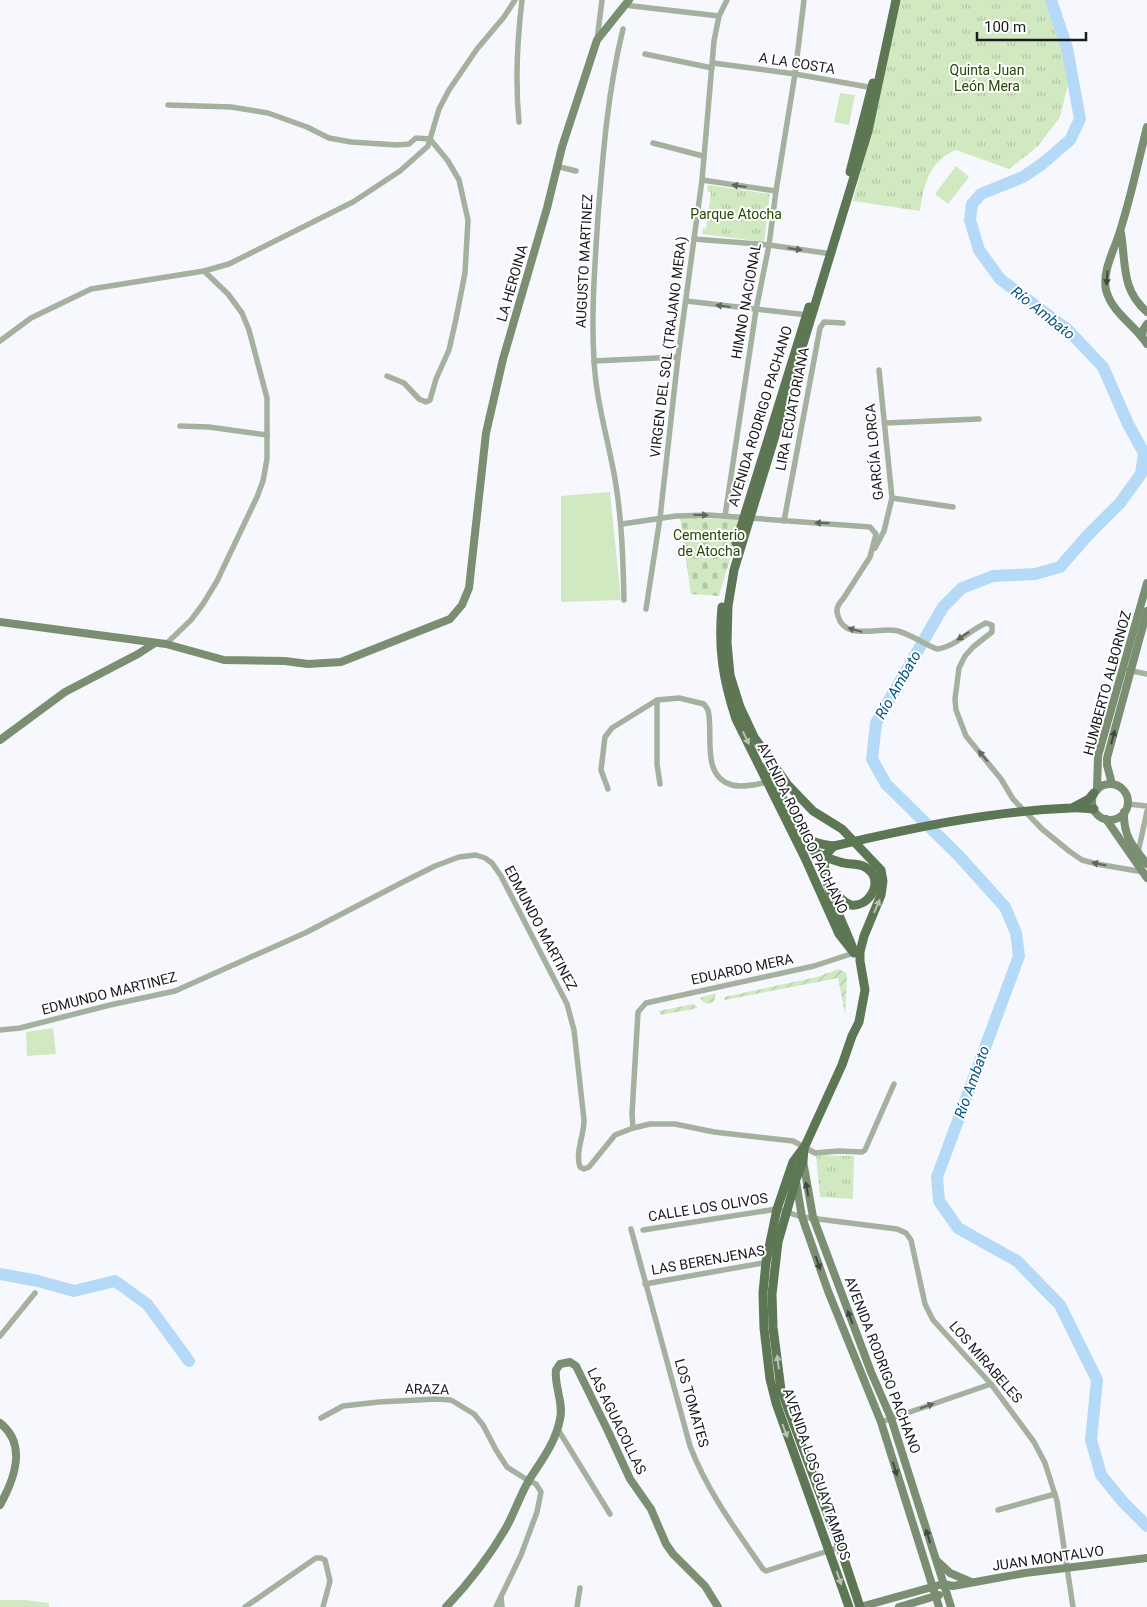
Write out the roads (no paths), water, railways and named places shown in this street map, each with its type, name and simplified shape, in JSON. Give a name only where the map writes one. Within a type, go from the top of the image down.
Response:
[{"type":"main road","name":"AVENIDA RODRIGO PACHANO","points":[[874,89],[890,0]]},
{"type":"main road","name":"AVENIDA RODRIGO PACHANO","points":[[805,1146],[842,1065],[854,1028],[860,992],[857,952],[839,934],[794,834],[736,719],[728,694],[721,655],[720,625],[722,603],[746,519],[829,253],[849,174],[874,89],[896,0]]},
{"type":"main road","name":"LA HEROINA","points":[[166,644],[224,660],[285,661],[308,664],[341,662],[450,619],[462,605],[469,588],[486,433],[503,359],[547,208],[556,166],[597,40],[627,3]]},
{"type":"main road","points":[[1147,127],[1120,231],[1105,278],[1106,291],[1117,311],[1147,344]]},
{"type":"main road","points":[[1120,231],[1128,287],[1133,297],[1147,312]]},
{"type":"main road","points":[[1142,337],[1143,330],[1147,324]]},
{"type":"main road","name":"AVENIDA RODRIGO PACHANO","points":[[746,519],[730,590],[727,643],[730,675],[737,701],[754,737],[763,750]]},
{"type":"main road","name":"HUMBERTO ALBORNOZ","points":[[1096,792],[1098,756],[1147,583]]},
{"type":"main road","name":"HUMBERTO ALBORNOZ","points":[[1112,784],[1107,758],[1147,611]]},
{"type":"main road","points":[[0,622],[166,644]]},
{"type":"main road","points":[[0,740],[65,692],[138,654],[155,643]]},
{"type":"main road","points":[[763,750],[781,794],[799,828],[809,839],[822,844],[834,846],[950,822],[1017,812],[1074,808],[1094,809]]},
{"type":"main road","points":[[763,750],[788,785],[813,811],[842,829],[881,870],[883,881],[881,895],[857,952]]},
{"type":"main road","points":[[1074,808],[1089,799],[1106,784],[1118,786],[1126,793],[1128,804],[1124,812],[1125,832],[1138,853],[1146,872]]},
{"type":"main road","points":[[1096,792],[1092,799],[1094,809],[1101,817],[1106,819],[1146,872]]},
{"type":"main road","points":[[1106,819],[1116,818],[1124,812]]},
{"type":"main road","points":[[794,834],[810,850],[842,863],[866,867],[873,875],[876,885],[872,895],[865,901],[856,905],[835,898],[825,877],[824,869],[826,854],[834,846]]},
{"type":"main road","points":[[857,952],[835,898],[827,868],[829,858],[836,850],[860,840]]},
{"type":"main road","name":"AVENIDA LOS GUAYTAMBOS","points":[[805,1146],[782,1210],[763,1293],[781,1390],[829,1549],[849,1607]]},
{"type":"main road","name":"AVENIDA RODRIGO PACHANO","points":[[798,1162],[812,1217],[871,1372],[891,1418],[950,1607]]},
{"type":"main road","name":"AVENIDA LOS GUAYTAMBOS","points":[[782,1210],[796,1179],[798,1162]]},
{"type":"main road","name":"AVENIDA RODRIGO PACHANO","points":[[796,1179],[802,1217],[828,1291],[881,1422],[939,1607]]},
{"type":"main road","points":[[828,1291],[839,1287]]},
{"type":"main road","name":"AVENIDA LOS GUAYTAMBOS","points":[[768,1328],[770,1379],[776,1402],[808,1478],[840,1546],[860,1607]]},
{"type":"main road","name":"LAS AGUACOLLAS","points":[[446,1607],[465,1587],[486,1559],[548,1452],[561,1411],[555,1372],[560,1364],[568,1362],[575,1365],[586,1384],[630,1479],[651,1509],[666,1544],[673,1554],[705,1586],[718,1607]]},
{"type":"main road","points":[[861,1376],[871,1372]]},
{"type":"main road","points":[[776,1402],[784,1398]]},
{"type":"main road","points":[[0,1424],[10,1434],[17,1451],[16,1464],[0,1505]]},
{"type":"main road","name":"JUAN MONTALVO","points":[[860,1607],[942,1584],[953,1586],[1025,1573],[1147,1558]]},
{"type":"main road","points":[[936,1560],[950,1572],[971,1582]]},
{"type":"main road","points":[[899,1607],[946,1593],[953,1586]]},
{"type":"street","points":[[0,341],[31,318],[91,289],[204,271],[236,260],[353,202],[400,171],[428,146],[439,109],[449,90],[477,49],[504,17],[515,0]]},
{"type":"street","points":[[519,122],[516,89],[516,53],[522,0]]},
{"type":"street","points":[[597,40],[602,0]]},
{"type":"street","name":"VIRGEN DEL SOL (TRAJANO MERA)","points":[[646,609],[660,518],[678,357],[702,180],[714,41],[719,16],[728,0]]},
{"type":"street","name":"HIMNO NACIONAL","points":[[725,516],[756,310],[769,245],[795,74],[804,0]]},
{"type":"street","points":[[627,3],[719,16]]},
{"type":"street","name":"AUGUSTO MARTINEZ","points":[[624,29],[614,66],[603,153],[592,300],[594,361],[599,402],[615,478],[622,524],[624,600]]},
{"type":"street","name":"A LA COSTA","points":[[645,54],[712,66],[795,74],[874,89]]},
{"type":"street","points":[[168,104],[231,107],[268,113],[307,127],[329,138],[351,142],[380,145],[408,144],[416,138],[430,138]]},
{"type":"street","points":[[387,376],[404,383],[419,399],[426,402],[430,400],[436,379],[449,350],[465,274],[468,220],[459,180],[448,161],[430,138]]},
{"type":"street","points":[[653,143],[704,156]]},
{"type":"street","points":[[556,166],[576,171]]},
{"type":"street","points":[[702,180],[776,191]]},
{"type":"street","points":[[694,239],[769,245],[829,253]]},
{"type":"street","points":[[166,644],[203,604],[233,548],[263,481],[267,459],[267,398],[249,330],[242,313],[228,294],[204,271]]},
{"type":"street","points":[[686,301],[809,315]]},
{"type":"street","name":"LIRA ECUATORIANA","points":[[784,521],[820,328],[824,322],[843,323]]},
{"type":"street","points":[[594,361],[678,357]]},
{"type":"street","name":"GARCÍA LORCA","points":[[879,370],[892,498],[884,531],[870,557],[838,604],[837,614],[840,621],[848,628],[860,632],[892,629],[903,632],[933,647],[941,648],[981,625],[986,623],[992,625],[992,632],[973,647],[965,656],[959,668],[955,699],[956,710],[966,736],[996,772],[1013,798],[1042,829],[1069,851],[1082,860],[1146,872]]},
{"type":"street","points":[[885,422],[979,419]]},
{"type":"street","points":[[180,426],[209,427],[267,435]]},
{"type":"street","points":[[892,498],[953,507]]},
{"type":"street","points":[[622,524],[692,515],[870,527],[876,534],[870,557]]},
{"type":"street","points":[[1122,669],[1147,674]]},
{"type":"street","points":[[608,789],[602,770],[605,737],[612,728],[657,700],[679,698],[704,704],[708,710],[710,716],[711,758],[714,769],[722,779],[732,785],[768,782]]},
{"type":"street","points":[[657,700],[657,764],[660,784]]},
{"type":"street","points":[[1128,804],[1147,806]]},
{"type":"street","points":[[1138,853],[1147,811]]},
{"type":"street","name":"EDMUNDO MARTINEZ","points":[[0,1030],[20,1028],[175,991],[305,934],[435,866],[459,857],[476,855],[492,863],[501,876],[559,985],[567,1004],[574,1030],[584,1120],[584,1129],[578,1154],[580,1167],[584,1169],[589,1166],[615,1135],[650,1124],[675,1124],[714,1132],[793,1141],[805,1146],[814,1153],[864,1151],[894,1084]]},
{"type":"street","name":"EDUARDO MERA","points":[[633,1128],[632,1114],[638,1012],[646,1003],[814,966],[857,952]]},
{"type":"street","points":[[782,1210],[802,1217]]},
{"type":"street","name":"CALLE LOS OLIVOS","points":[[643,1230],[782,1210]]},
{"type":"street","name":"LOS MIRABELES","points":[[802,1217],[897,1228],[906,1233],[911,1240],[928,1311],[938,1326],[991,1384],[1040,1452],[1055,1494],[1073,1607]]},
{"type":"street","name":"LOS TOMATES","points":[[631,1229],[695,1460],[726,1514],[763,1570],[766,1571],[829,1549]]},
{"type":"street","name":"LAS BERENJENAS","points":[[645,1284],[771,1262]]},
{"type":"street","points":[[0,1334],[35,1293]]},
{"type":"street","points":[[881,1422],[991,1384]]},
{"type":"street","name":"ARAZA","points":[[321,1418],[343,1406],[436,1399],[451,1400],[474,1414],[483,1425],[507,1467],[529,1482]]},
{"type":"street","points":[[557,1428],[610,1514]]},
{"type":"street","points":[[496,1607],[521,1554],[537,1512],[540,1492],[536,1484],[529,1482]]},
{"type":"street","points":[[998,1510],[1055,1494]]},
{"type":"street","points":[[829,1549],[840,1546]]},
{"type":"street","points":[[245,1607],[316,1558],[325,1560],[330,1581],[322,1607]]},
{"type":"street","points":[[577,1607],[580,1588]]},
{"type":"street","points":[[501,1597],[502,1607]]},
{"type":"waterway","name":"Río Ambato","points":[[1051,0],[1067,48],[1080,119],[1070,140],[1042,164],[1023,177],[981,194],[972,204],[970,220],[979,250],[1000,279],[1068,330],[1103,367],[1128,424],[1144,453],[1141,474],[1120,503],[1087,536],[1060,567],[1035,574],[993,576],[962,588],[943,607],[876,723],[872,759],[886,784],[959,856],[1005,907],[1016,933],[1019,956],[937,1177],[939,1201],[958,1228],[1017,1261],[1060,1305],[1097,1380],[1091,1440],[1101,1475],[1123,1502],[1147,1526]]},
{"type":"waterway","points":[[0,1274],[38,1281],[74,1291],[115,1281],[147,1304],[189,1361]]},
{"type":"park label","name":"Quinta Juan León Mera","points":[[987,78]]},
{"type":"park label","name":"Parque Atocha","points":[[736,214]]},
{"type":"park label","name":"Cementerio de Atocha","points":[[709,544]]}]
